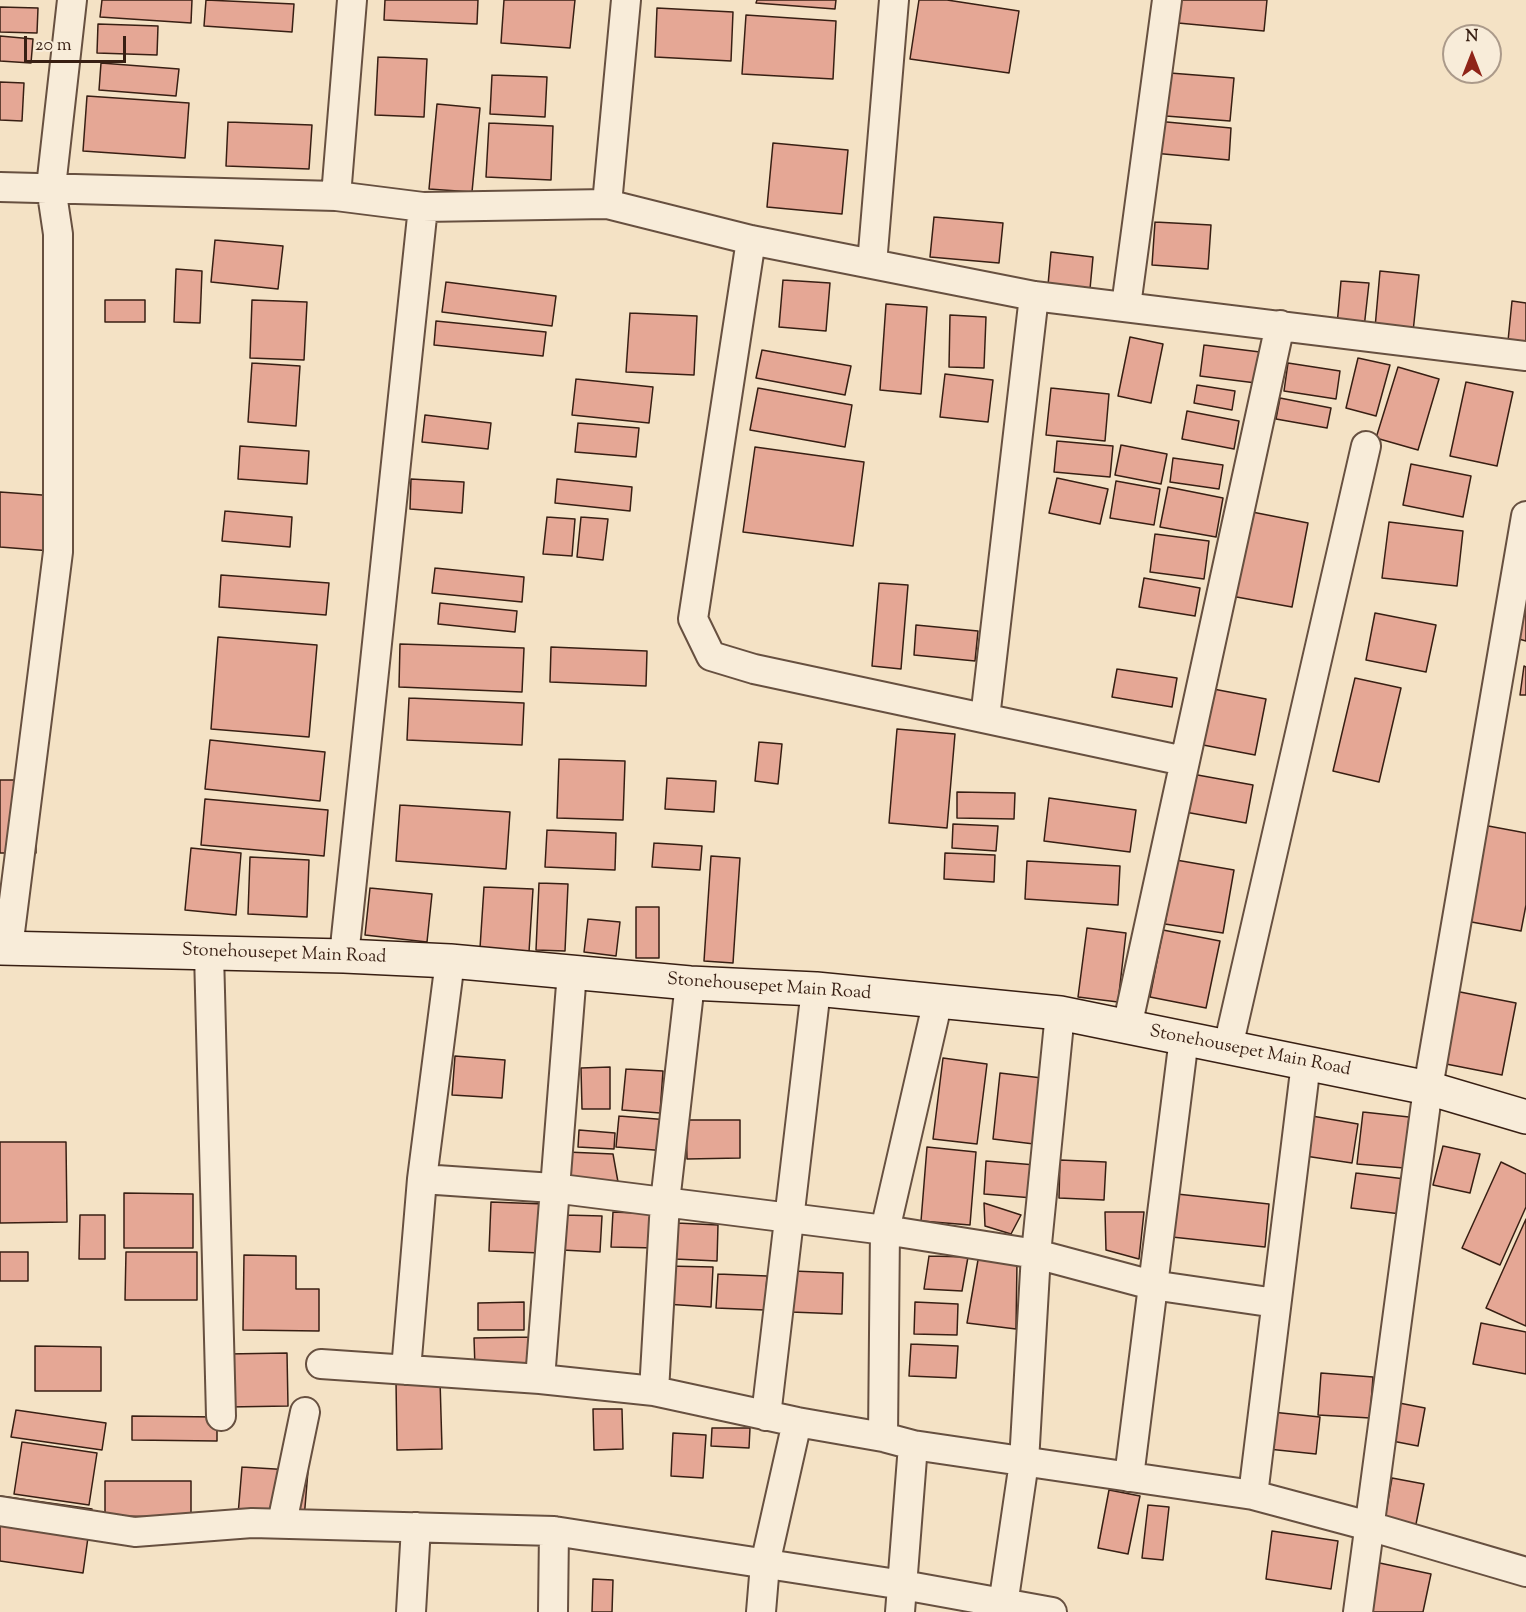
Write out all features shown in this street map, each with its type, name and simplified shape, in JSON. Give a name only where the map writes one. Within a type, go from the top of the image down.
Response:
[{"type":"main road","name":"Stonehousepet Main Road","points":[[4,948],[344,956],[450,961],[690,983],[816,989],[1060,1013],[1428,1088],[1526,1117]]},
{"type":"street","points":[[4,948],[58,552],[58,234],[51,188],[72,0]]},
{"type":"street","points":[[336,196],[352,0]]},
{"type":"street","points":[[607,204],[626,0]]},
{"type":"street","points":[[873,264],[894,0]]},
{"type":"street","points":[[1126,306],[1167,0]]},
{"type":"street","points":[[0,187],[336,196],[423,207],[607,204],[751,240],[1034,296],[1526,356]]},
{"type":"street","points":[[344,956],[423,207]]},
{"type":"street","points":[[751,240],[693,619],[711,656],[754,669],[1184,761]]},
{"type":"street","points":[[985,718],[1034,296]]},
{"type":"street","points":[[1127,1027],[1280,325]]},
{"type":"street","points":[[1228,1047],[1365,446]]},
{"type":"street","points":[[1358,1612],[1428,1088],[1526,516]]},
{"type":"street","points":[[209,953],[221,1416]]},
{"type":"street","points":[[406,1370],[422,1179],[450,961]]},
{"type":"street","points":[[540,1378],[572,972]]},
{"type":"street","points":[[654,1391],[665,1202],[690,983]]},
{"type":"street","points":[[766,1416],[816,989]]},
{"type":"street","points":[[883,1437],[885,1230],[938,1000]]},
{"type":"street","points":[[1003,1608],[1023,1462],[1036,1254],[1060,1013]]},
{"type":"street","points":[[1129,1477],[1184,1038]]},
{"type":"street","points":[[1253,1495],[1306,1064]]},
{"type":"street","points":[[422,1179],[554,1188],[885,1230],[1036,1254],[1152,1285],[1276,1303]]},
{"type":"street","points":[[321,1364],[540,1378],[654,1391],[913,1445],[1253,1495],[1526,1572]]},
{"type":"street","points":[[282,1523],[305,1412]]},
{"type":"street","points":[[761,1612],[765,1564],[797,1422]]},
{"type":"street","points":[[901,1598],[913,1445]]},
{"type":"street","points":[[0,1510],[135,1532],[252,1523],[554,1531],[765,1564],[901,1598],[1052,1612]]},
{"type":"street","points":[[411,1612],[416,1527]]},
{"type":"street","points":[[553,1612],[554,1531]]},
{"type":"building","points":[[102,0],[192,0],[191,23],[100,17]]},
{"type":"building","points":[[206,0],[294,4],[292,32],[204,26]]},
{"type":"building","points":[[385,0],[478,0],[477,24],[384,20]]},
{"type":"building","points":[[504,0],[575,0],[570,48],[501,43]]},
{"type":"building","points":[[757,0],[836,0],[835,9],[756,3]]},
{"type":"building","points":[[919,0],[947,0],[1019,11],[1009,73],[910,59]]},
{"type":"building","points":[[1180,0],[1267,0],[1264,31],[1178,23]]},
{"type":"building","points":[[0,7],[38,8],[37,33],[0,32]]},
{"type":"building","points":[[657,8],[733,12],[731,61],[655,57]]},
{"type":"building","points":[[746,15],[836,21],[833,79],[742,74]]},
{"type":"building","points":[[98,24],[158,26],[157,55],[97,53]]},
{"type":"building","points":[[0,36],[33,39],[31,63],[0,61]]},
{"type":"building","points":[[378,57],[427,59],[424,117],[375,115]]},
{"type":"building","points":[[101,63],[179,69],[176,96],[99,90]]},
{"type":"building","points":[[1170,73],[1234,78],[1230,121],[1166,116]]},
{"type":"building","points":[[492,75],[547,77],[545,117],[490,114]]},
{"type":"building","points":[[0,82],[24,83],[22,121],[0,120]]},
{"type":"building","points":[[87,96],[189,103],[185,158],[83,151]]},
{"type":"building","points":[[437,104],[480,108],[472,192],[429,189]]},
{"type":"building","points":[[1156,121],[1231,128],[1229,160],[1153,153]]},
{"type":"building","points":[[228,122],[312,125],[309,169],[226,166]]},
{"type":"building","points":[[489,123],[553,126],[551,180],[486,177]]},
{"type":"building","points":[[773,143],[848,150],[842,214],[767,207]]},
{"type":"building","points":[[934,217],[1003,223],[999,263],[930,257]]},
{"type":"building","points":[[1155,222],[1211,225],[1208,269],[1152,265]]},
{"type":"building","points":[[215,240],[283,246],[278,289],[211,282]]},
{"type":"building","points":[[1051,252],[1093,257],[1090,289],[1048,285]]},
{"type":"building","points":[[176,269],[202,271],[200,323],[174,322]]},
{"type":"building","points":[[1380,271],[1419,275],[1413,332],[1375,328]]},
{"type":"building","points":[[783,280],[830,283],[826,331],[779,327]]},
{"type":"building","points":[[1341,281],[1369,283],[1364,328],[1337,325]]},
{"type":"building","points":[[446,282],[556,296],[552,326],[442,312]]},
{"type":"building","points":[[105,300],[145,300],[145,322],[105,322]]},
{"type":"building","points":[[252,300],[307,302],[304,360],[250,358]]},
{"type":"building","points":[[1512,301],[1526,303],[1526,353],[1507,351]]},
{"type":"building","points":[[886,304],[927,307],[921,394],[880,390]]},
{"type":"building","points":[[630,313],[697,316],[694,375],[626,372]]},
{"type":"building","points":[[950,315],[986,317],[984,368],[949,367]]},
{"type":"building","points":[[436,321],[546,332],[543,356],[434,345]]},
{"type":"building","points":[[1130,337],[1163,344],[1151,403],[1118,396]]},
{"type":"building","points":[[1204,345],[1260,352],[1256,383],[1200,376]]},
{"type":"building","points":[[762,350],[851,366],[845,395],[756,378]]},
{"type":"building","points":[[1358,358],[1390,365],[1376,416],[1346,408]]},
{"type":"building","points":[[252,363],[300,366],[296,426],[248,422]]},
{"type":"building","points":[[1288,363],[1340,371],[1336,399],[1284,391]]},
{"type":"building","points":[[1398,367],[1439,379],[1418,450],[1376,438]]},
{"type":"building","points":[[945,374],[993,380],[988,422],[940,417]]},
{"type":"building","points":[[576,379],[653,387],[649,423],[572,415]]},
{"type":"building","points":[[1466,382],[1513,392],[1497,466],[1450,456]]},
{"type":"building","points":[[1197,385],[1235,391],[1232,410],[1194,403]]},
{"type":"building","points":[[758,388],[852,405],[845,447],[750,430]]},
{"type":"building","points":[[1051,388],[1109,394],[1105,441],[1046,435]]},
{"type":"building","points":[[1280,398],[1331,408],[1327,428],[1276,419]]},
{"type":"building","points":[[1187,411],[1239,421],[1234,449],[1182,439]]},
{"type":"building","points":[[425,415],[491,423],[488,449],[422,442]]},
{"type":"building","points":[[578,423],[639,428],[636,457],[575,452]]},
{"type":"building","points":[[1057,441],[1113,446],[1110,477],[1054,472]]},
{"type":"building","points":[[1121,445],[1167,454],[1161,484],[1115,475]]},
{"type":"building","points":[[240,446],[309,451],[307,484],[238,479]]},
{"type":"building","points":[[755,447],[864,462],[853,546],[743,532]]},
{"type":"building","points":[[1173,458],[1223,465],[1219,489],[1170,482]]},
{"type":"building","points":[[1411,464],[1471,476],[1463,517],[1403,505]]},
{"type":"building","points":[[1057,478],[1108,489],[1100,524],[1049,513]]},
{"type":"building","points":[[411,479],[464,482],[462,513],[410,509]]},
{"type":"building","points":[[557,479],[632,487],[630,511],[555,503]]},
{"type":"building","points":[[1116,481],[1160,489],[1154,525],[1110,518]]},
{"type":"building","points":[[1168,487],[1223,498],[1216,537],[1160,527]]},
{"type":"building","points":[[0,492],[56,496],[51,551],[0,547]]},
{"type":"building","points":[[225,511],[292,517],[290,547],[222,541]]},
{"type":"building","points":[[1247,511],[1308,523],[1292,607],[1231,596]]},
{"type":"building","points":[[547,517],[575,519],[572,556],[543,554]]},
{"type":"building","points":[[581,517],[608,519],[603,560],[577,557]]},
{"type":"building","points":[[1389,522],[1463,531],[1457,586],[1382,578]]},
{"type":"building","points":[[1155,534],[1209,541],[1204,579],[1150,572]]},
{"type":"building","points":[[435,568],[524,577],[522,602],[432,593]]},
{"type":"building","points":[[221,575],[329,583],[326,615],[219,607]]},
{"type":"building","points":[[1144,578],[1200,588],[1195,616],[1139,607]]},
{"type":"building","points":[[879,583],[908,585],[901,669],[872,666]]},
{"type":"building","points":[[440,603],[517,611],[515,632],[438,624]]},
{"type":"building","points":[[1526,603],[1526,641],[1519,639]]},
{"type":"building","points":[[1375,613],[1436,625],[1426,672],[1366,660]]},
{"type":"building","points":[[916,625],[978,631],[975,661],[914,655]]},
{"type":"building","points":[[218,637],[317,645],[309,737],[211,729]]},
{"type":"building","points":[[400,644],[524,648],[522,692],[399,687]]},
{"type":"building","points":[[551,647],[647,651],[646,686],[550,682]]},
{"type":"building","points":[[1524,666],[1526,667],[1526,695],[1520,695]]},
{"type":"building","points":[[1117,669],[1177,678],[1172,707],[1112,697]]},
{"type":"building","points":[[1355,678],[1401,688],[1379,782],[1333,771]]},
{"type":"building","points":[[1208,688],[1266,699],[1255,755],[1198,744]]},
{"type":"building","points":[[409,698],[524,703],[522,745],[407,740]]},
{"type":"building","points":[[897,729],[955,734],[947,828],[889,823]]},
{"type":"building","points":[[210,740],[325,752],[320,801],[205,789]]},
{"type":"building","points":[[759,742],[782,744],[778,784],[755,781]]},
{"type":"building","points":[[559,759],[625,761],[623,820],[557,818]]},
{"type":"building","points":[[1192,774],[1253,785],[1246,823],[1185,812]]},
{"type":"building","points":[[667,778],[716,781],[714,812],[665,809]]},
{"type":"building","points":[[0,780],[35,780],[36,853],[0,853]]},
{"type":"building","points":[[957,792],[1015,793],[1014,819],[957,818]]},
{"type":"building","points":[[1049,798],[1136,810],[1130,852],[1044,841]]},
{"type":"building","points":[[205,799],[328,810],[324,856],[201,845]]},
{"type":"building","points":[[400,805],[510,812],[506,869],[396,861]]},
{"type":"building","points":[[953,824],[998,826],[996,851],[952,848]]},
{"type":"building","points":[[1483,825],[1526,833],[1526,905],[1521,931],[1466,921]]},
{"type":"building","points":[[547,830],[616,833],[615,870],[545,867]]},
{"type":"building","points":[[654,843],[702,846],[700,870],[652,867]]},
{"type":"building","points":[[191,848],[241,853],[236,915],[185,910]]},
{"type":"building","points":[[945,853],[995,855],[994,882],[944,879]]},
{"type":"building","points":[[711,856],[740,858],[733,963],[704,961]]},
{"type":"building","points":[[250,857],[309,860],[307,917],[248,914]]},
{"type":"building","points":[[1176,860],[1234,870],[1223,933],[1165,924]]},
{"type":"building","points":[[1027,861],[1120,866],[1118,905],[1025,899]]},
{"type":"building","points":[[539,883],[568,884],[565,951],[536,950]]},
{"type":"building","points":[[484,887],[533,889],[529,952],[480,948]]},
{"type":"building","points":[[370,888],[432,894],[427,942],[365,935]]},
{"type":"building","points":[[636,907],[659,907],[659,958],[636,958]]},
{"type":"building","points":[[588,919],[620,922],[616,956],[584,952]]},
{"type":"building","points":[[1087,928],[1126,933],[1118,1002],[1078,997]]},
{"type":"building","points":[[1163,930],[1220,941],[1206,1008],[1150,997]]},
{"type":"building","points":[[1450,990],[1516,1003],[1502,1075],[1436,1062]]},
{"type":"building","points":[[455,1056],[505,1060],[502,1098],[452,1095]]},
{"type":"building","points":[[943,1058],[987,1064],[977,1144],[933,1139]]},
{"type":"building","points":[[610,1067],[610,1109],[582,1109],[581,1068]]},
{"type":"building","points":[[626,1069],[663,1071],[660,1113],[622,1110]]},
{"type":"building","points":[[1000,1073],[1042,1078],[1034,1144],[993,1139]]},
{"type":"building","points":[[1363,1112],[1409,1117],[1404,1168],[1357,1164]]},
{"type":"building","points":[[619,1116],[669,1120],[667,1151],[616,1147]]},
{"type":"building","points":[[1312,1116],[1358,1124],[1352,1163],[1305,1156]]},
{"type":"building","points":[[686,1120],[740,1120],[740,1158],[687,1159]]},
{"type":"building","points":[[579,1130],[615,1133],[614,1149],[578,1147]]},
{"type":"building","points":[[0,1142],[66,1142],[67,1222],[0,1223]]},
{"type":"building","points":[[1443,1146],[1480,1154],[1470,1193],[1433,1185]]},
{"type":"building","points":[[927,1147],[976,1152],[970,1225],[921,1221]]},
{"type":"building","points":[[567,1152],[613,1154],[618,1182],[570,1179]]},
{"type":"building","points":[[1060,1160],[1106,1162],[1104,1200],[1059,1198]]},
{"type":"building","points":[[986,1161],[1036,1165],[1033,1198],[984,1194]]},
{"type":"building","points":[[1501,1162],[1526,1174],[1526,1207],[1500,1265],[1462,1248]]},
{"type":"building","points":[[1356,1173],[1405,1179],[1401,1214],[1351,1208]]},
{"type":"building","points":[[124,1193],[193,1194],[193,1248],[124,1248]]},
{"type":"building","points":[[1177,1194],[1269,1204],[1265,1247],[1172,1237]]},
{"type":"building","points":[[491,1202],[544,1204],[541,1253],[489,1251]]},
{"type":"building","points":[[984,1203],[1021,1215],[1011,1234],[985,1226]]},
{"type":"building","points":[[613,1212],[658,1214],[656,1248],[611,1247]]},
{"type":"building","points":[[1105,1212],[1144,1212],[1139,1259],[1106,1250]]},
{"type":"building","points":[[80,1215],[105,1215],[105,1259],[79,1259]]},
{"type":"building","points":[[564,1215],[602,1216],[600,1252],[562,1250]]},
{"type":"building","points":[[1526,1219],[1526,1326],[1486,1308]]},
{"type":"building","points":[[677,1223],[718,1225],[717,1261],[675,1259]]},
{"type":"building","points":[[0,1252],[28,1252],[28,1281],[0,1281]]},
{"type":"building","points":[[126,1252],[197,1252],[197,1300],[125,1300]]},
{"type":"building","points":[[244,1255],[296,1256],[296,1289],[319,1289],[319,1331],[243,1330]]},
{"type":"building","points":[[929,1256],[968,1257],[962,1291],[924,1289]]},
{"type":"building","points":[[978,1260],[1017,1262],[1016,1329],[967,1323]]},
{"type":"building","points":[[667,1266],[713,1267],[711,1307],[665,1304]]},
{"type":"building","points":[[793,1271],[843,1273],[842,1314],[791,1312]]},
{"type":"building","points":[[718,1274],[767,1276],[765,1310],[716,1308]]},
{"type":"building","points":[[524,1302],[524,1330],[478,1330],[478,1303]]},
{"type":"building","points":[[915,1302],[958,1304],[957,1335],[914,1334]]},
{"type":"building","points":[[1481,1323],[1526,1332],[1526,1374],[1473,1364]]},
{"type":"building","points":[[532,1337],[533,1367],[475,1368],[474,1338]]},
{"type":"building","points":[[911,1344],[958,1346],[956,1378],[909,1376]]},
{"type":"building","points":[[35,1346],[101,1347],[101,1391],[35,1391]]},
{"type":"building","points":[[287,1353],[288,1406],[228,1407],[227,1354]]},
{"type":"building","points":[[1321,1373],[1373,1377],[1370,1418],[1318,1415]]},
{"type":"building","points":[[440,1380],[442,1449],[397,1450],[396,1381]]},
{"type":"building","points":[[1394,1402],[1425,1408],[1418,1446],[1387,1440]]},
{"type":"building","points":[[593,1409],[622,1409],[623,1449],[594,1450]]},
{"type":"building","points":[[16,1410],[106,1423],[102,1450],[11,1437]]},
{"type":"building","points":[[1272,1412],[1320,1417],[1316,1454],[1268,1449]]},
{"type":"building","points":[[132,1416],[217,1417],[217,1441],[132,1440]]},
{"type":"building","points":[[712,1428],[750,1428],[749,1448],[711,1446]]},
{"type":"building","points":[[673,1433],[706,1435],[703,1478],[671,1476]]},
{"type":"building","points":[[22,1442],[97,1453],[89,1505],[14,1494]]},
{"type":"building","points":[[242,1467],[308,1471],[304,1519],[238,1515]]},
{"type":"building","points":[[1392,1478],[1424,1484],[1415,1529],[1384,1523]]},
{"type":"building","points":[[105,1481],[191,1481],[191,1517],[105,1516]]},
{"type":"building","points":[[1109,1490],[1140,1496],[1128,1554],[1098,1548]]},
{"type":"building","points":[[0,1496],[92,1509],[83,1573],[0,1561]]},
{"type":"building","points":[[1148,1505],[1169,1507],[1163,1560],[1142,1558]]},
{"type":"building","points":[[1272,1531],[1338,1541],[1331,1589],[1266,1579]]},
{"type":"building","points":[[1375,1562],[1431,1574],[1423,1612],[1364,1612]]},
{"type":"building","points":[[593,1579],[613,1580],[612,1612],[592,1612]]}]
